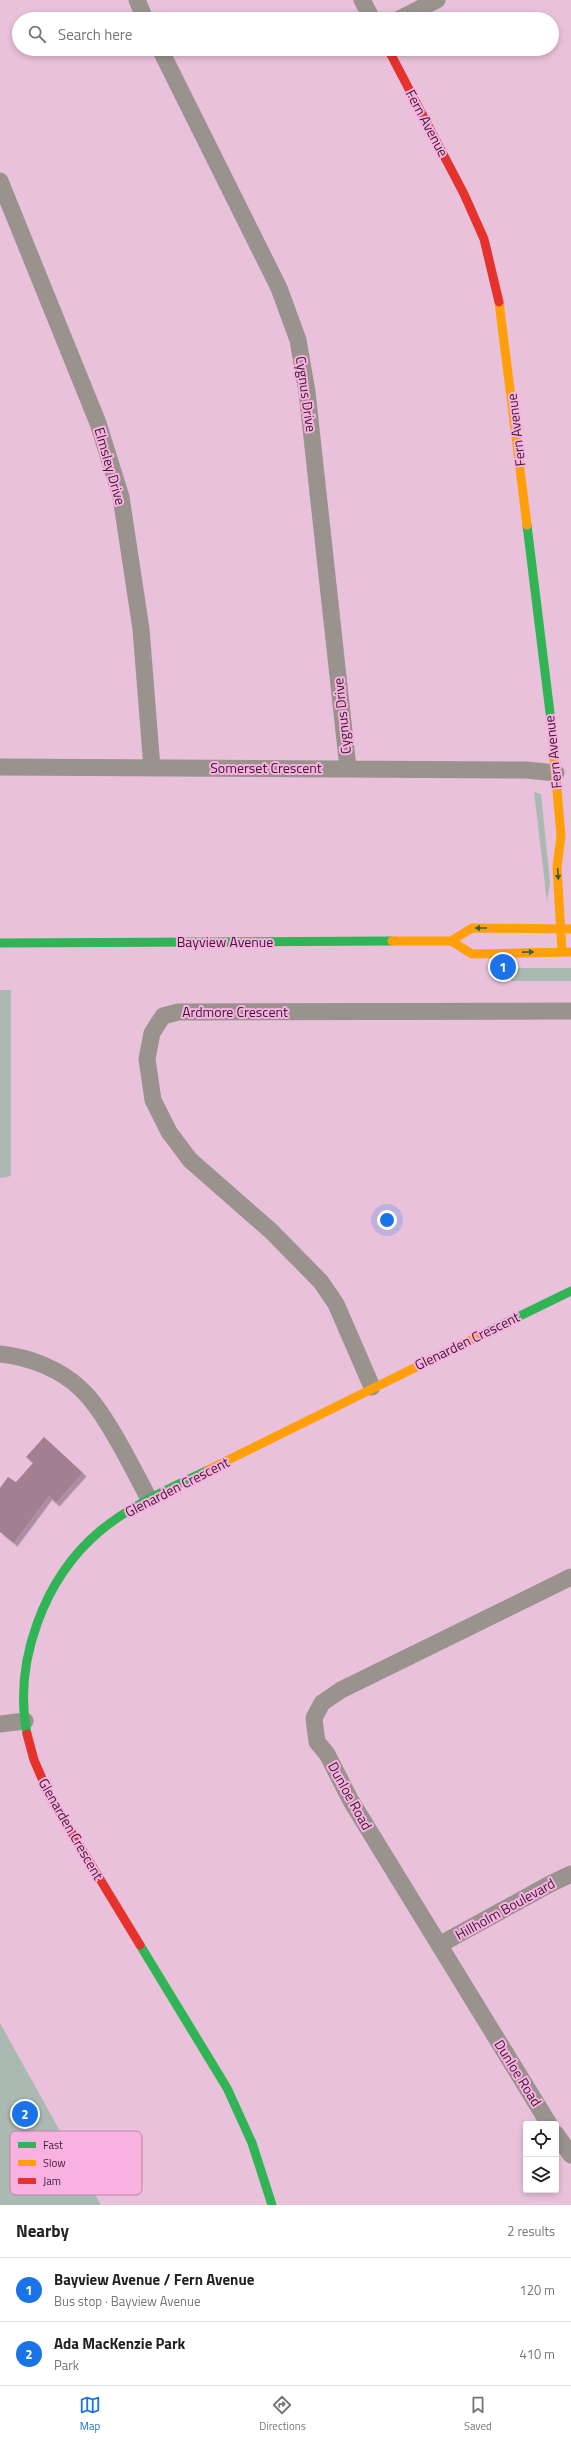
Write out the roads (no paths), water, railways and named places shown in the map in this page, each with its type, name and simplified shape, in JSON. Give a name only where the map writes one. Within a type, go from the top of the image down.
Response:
[{"type":"street","points":[[137,0],[142,12]]},
{"type":"street","points":[[362,0],[368,12]]},
{"type":"street","points":[[413,12],[437,0]]},
{"type":"street","name":"Cygnus Drive","points":[[163,56],[279,288],[298,340],[307,392],[348,768]]},
{"type":"street","name":"Fern Avenue","points":[[392,56],[464,194],[484,239],[495,274],[503,319],[556,773],[561,836],[557,867],[566,929],[567,952]]},
{"type":"street","name":"Elmsley Drive","points":[[0,181],[98,422],[121,497],[140,629],[152,768]]},
{"type":"street","name":"Somerset Crescent","points":[[0,766],[526,770],[556,773]]},
{"type":"street","name":"Fern Avenue","points":[[561,836],[571,852]]},
{"type":"street","points":[[566,929],[472,928],[451,941],[472,954],[567,952]]},
{"type":"street","name":"Bayview Avenue","points":[[0,943],[451,941]]},
{"type":"street","name":"Ardmore Crescent","points":[[372,1387],[336,1304],[321,1282],[271,1231],[190,1160],[169,1132],[153,1100],[147,1059],[152,1033],[163,1016],[178,1012],[571,1011]]},
{"type":"street","name":"Glenarden Crescent","points":[[272,2205],[252,2143],[227,2088],[50,1797],[37,1768],[25,1721],[24,1685],[28,1652],[41,1614],[54,1585],[94,1536],[114,1521],[149,1499],[372,1387],[571,1291]]},
{"type":"street","points":[[0,1354],[15,1355],[40,1363],[82,1390],[103,1418],[149,1499]]},
{"type":"street","name":"Dunloe Road","points":[[547,2121],[351,1801],[327,1754],[317,1742],[314,1718],[322,1702],[341,1690],[571,1577]]},
{"type":"street","points":[[0,1724],[25,1721]]},
{"type":"street","name":"Hillholm Boulevard","points":[[439,1946],[550,1884],[571,1874]]},
{"type":"street","points":[[559,2138],[571,2155]]},
{"type":"place","name":"Bayview Avenue / Fern Avenue","points":[[503,967]]},
{"type":"place","name":"Ada MacKenzie Park","points":[[25,2114]]}]
